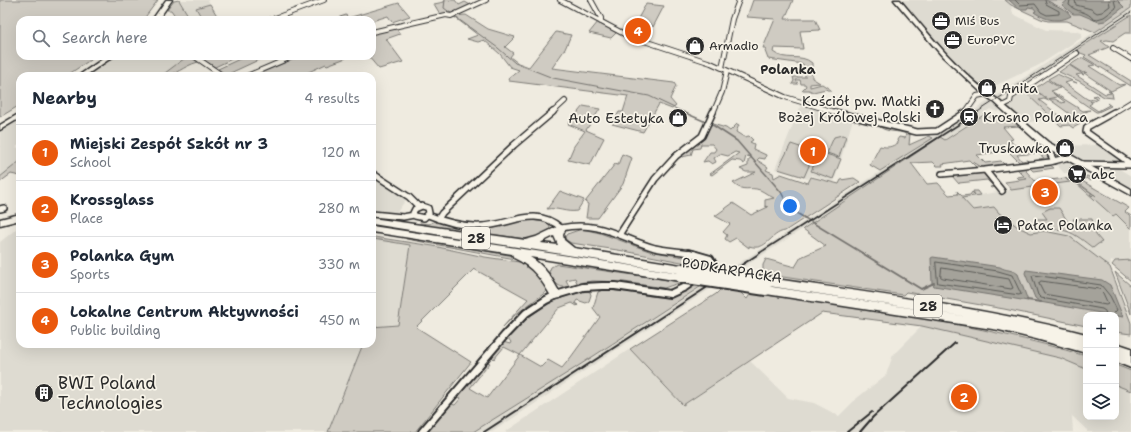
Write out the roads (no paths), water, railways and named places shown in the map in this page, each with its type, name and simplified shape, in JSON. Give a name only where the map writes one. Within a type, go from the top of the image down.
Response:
[{"type":"main road","points":[[1,211],[16,212]]},
{"type":"main road","points":[[0,222],[16,218]]},
{"type":"main road","name":"PODKARPACKA","points":[[376,222],[580,252],[681,273]]},
{"type":"main road","points":[[523,244],[539,240],[561,228]]},
{"type":"main road","points":[[561,228],[558,235],[561,245],[580,252]]},
{"type":"main road","name":"PODKARPACKA","points":[[376,230],[559,258],[981,314],[1019,321],[1083,338]]},
{"type":"main road","points":[[509,250],[531,261],[544,273],[556,295]]},
{"type":"main road","points":[[544,273],[550,263],[559,258]]},
{"type":"main road","name":"PODKARPACKA","points":[[768,286],[999,326],[1036,334],[1083,347]]},
{"type":"main road","points":[[1119,349],[1131,353]]},
{"type":"main road","points":[[1119,358],[1131,363]]},
{"type":"street","points":[[157,16],[169,0]]},
{"type":"street","points":[[279,16],[324,0]]},
{"type":"street","points":[[376,31],[446,15],[451,16],[486,0]]},
{"type":"street","points":[[560,0],[626,35],[690,55],[785,97],[867,121],[924,132],[937,131],[967,111],[977,96],[986,94]]},
{"type":"street","points":[[591,0],[601,18],[601,22]]},
{"type":"street","points":[[722,68],[732,19],[739,0]]},
{"type":"street","points":[[897,0],[940,50],[986,94],[1045,144],[1131,192]]},
{"type":"street","points":[[1113,48],[1131,59]]},
{"type":"street","points":[[1002,106],[1010,102],[1012,97],[1077,53]]},
{"type":"street","points":[[87,72],[105,60]]},
{"type":"street","points":[[200,60],[217,72]]},
{"type":"street","points":[[256,72],[285,60]]},
{"type":"street","points":[[619,235],[655,179],[676,156],[702,136],[722,92],[727,71]]},
{"type":"street","points":[[438,219],[442,213],[514,145],[565,101]]},
{"type":"street","points":[[1131,102],[1087,127],[1086,132],[1131,165]]},
{"type":"street","points":[[0,128],[16,118]]},
{"type":"street","points":[[1045,144],[1054,161]]},
{"type":"street","points":[[942,174],[1054,161],[1069,157]]},
{"type":"street","points":[[1080,164],[1131,165]]},
{"type":"street","points":[[985,170],[1002,191]]},
{"type":"street","points":[[376,176],[409,197],[419,207]]},
{"type":"street","points":[[414,215],[415,209],[424,206],[428,208],[430,212],[428,215]]},
{"type":"street","points":[[376,214],[403,217],[414,215],[419,218],[428,215],[438,219],[481,226],[492,226],[520,217],[541,217],[553,221],[561,228],[571,225],[597,226],[659,249],[699,255],[710,260],[713,264],[708,272],[685,287],[670,294],[615,286],[602,286],[583,288],[556,295],[526,313],[422,432]]},
{"type":"water","points":[[1009,0],[1046,0],[1067,11],[1071,16],[1057,20],[1047,19],[1034,12],[1036,11],[1034,8],[1028,7],[1027,9],[1019,9]]},
{"type":"water","points":[[1068,0],[1117,0],[1124,7],[1105,21],[1099,22],[1080,14],[1073,14],[1062,5]]},
{"type":"water","points":[[933,257],[1000,267],[1014,271],[1018,274],[1028,301],[934,286],[932,283],[931,258]]},
{"type":"water","points":[[1026,270],[1102,280],[1110,285],[1123,317],[1119,316],[1119,312],[1095,312],[1040,302],[1035,298],[1025,273]]},
{"type":"waterway","points":[[445,0],[444,8],[452,14]]},
{"type":"waterway","points":[[454,16],[498,48],[515,63],[553,78],[649,96],[685,113]]},
{"type":"waterway","points":[[683,112],[706,122]]},
{"type":"waterway","points":[[711,124],[737,141],[781,192],[790,209],[864,254]]},
{"type":"waterway","points":[[862,253],[921,289],[934,283]]},
{"type":"waterway","points":[[1027,300],[1041,302]]},
{"type":"railway","points":[[976,113],[1131,12]]},
{"type":"railway","points":[[758,254],[978,112]]},
{"type":"railway","points":[[484,432],[760,253]]},
{"type":"railway","points":[[860,432],[873,417],[955,343]]},
{"type":"railway","points":[[847,432],[872,412]]},
{"type":"place","name":"Miś Bus","points":[[941,21]]},
{"type":"place","name":"Lokalne Centrum Aktywności","points":[[638,31]]},
{"type":"place","name":"EuroPVC","points":[[953,40]]},
{"type":"place","name":"Armadio","points":[[695,46]]},
{"type":"place","name":"Anita","points":[[987,88]]},
{"type":"place","name":"Kościół pw. Matki Bożej Królowej Polski","points":[[935,109]]},
{"type":"place","name":"Krosno Polanka","points":[[969,117]]},
{"type":"place","name":"Auto Estetyka","points":[[678,118]]},
{"type":"place","name":"Truskawka","points":[[1065,148]]},
{"type":"place","name":"Miejski Zespół Szkół nr 3","points":[[813,151]]},
{"type":"place","name":"abc","points":[[1077,174]]},
{"type":"place","name":"Polanka Gym","points":[[1045,192]]},
{"type":"place","name":"Pałac Polanka","points":[[1003,225]]},
{"type":"place","name":"BWI Poland Technologies","points":[[44,393]]},
{"type":"place","name":"Krossglass","points":[[964,397]]},
{"type":"district","name":"Polanka","points":[[788,69]]}]
